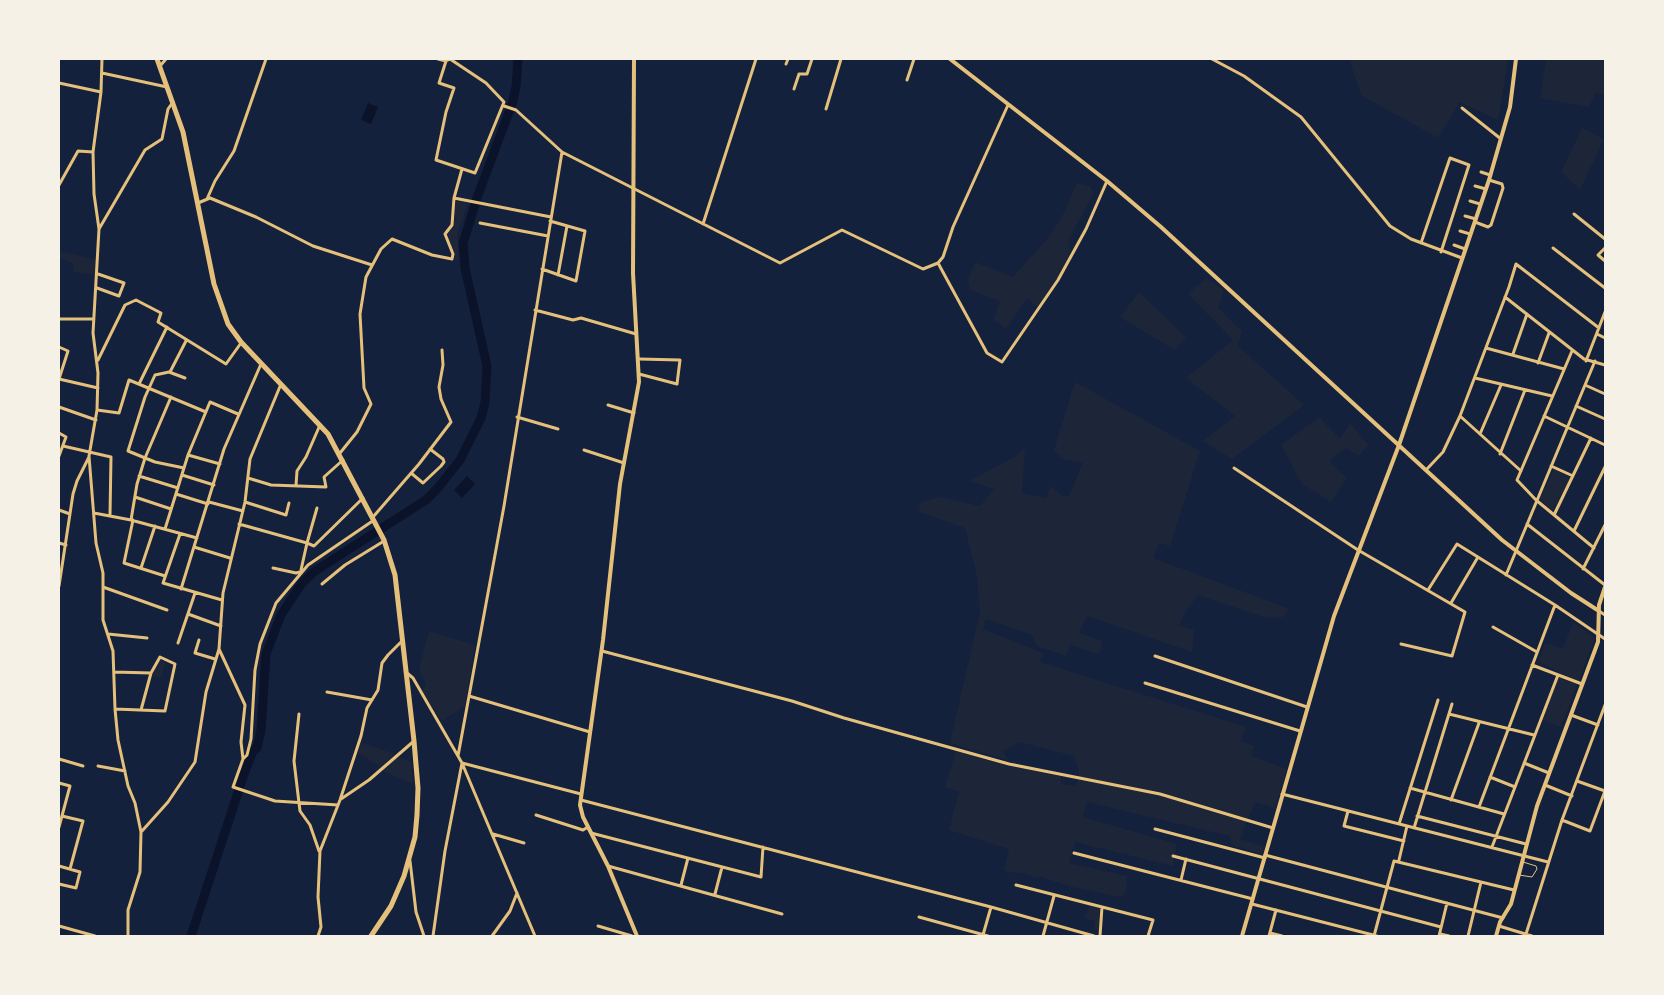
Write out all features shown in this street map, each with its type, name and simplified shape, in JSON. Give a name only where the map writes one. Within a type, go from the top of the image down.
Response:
[{"type":"main road","points":[[157,59],[183,132],[218,299],[228,324],[241,342],[320,425],[340,453],[380,530],[395,575],[414,741],[418,788],[417,815],[410,860],[391,906],[371,936]]},
{"type":"street","points":[[102,59],[102,92],[93,152],[94,194],[99,229],[94,319],[98,360],[98,388],[96,420],[90,455],[96,543],[103,574],[102,616],[113,651],[114,709],[125,771],[141,832],[140,872],[128,910],[128,936]]},
{"type":"street","points":[[160,66],[166,59]]},
{"type":"street","points":[[198,203],[206,199],[215,180],[234,151],[266,59]]},
{"type":"street","points":[[438,59],[448,60],[491,87],[504,102],[504,106],[475,173],[436,160],[446,112],[454,88],[439,83],[448,60]]},
{"type":"street","points":[[634,59],[632,188],[639,374],[624,464],[602,650],[580,810],[608,866],[637,936]]},
{"type":"street","points":[[703,224],[756,59]]},
{"type":"street","points":[[786,64],[788,59]]},
{"type":"street","points":[[794,89],[800,74],[807,74],[812,59]]},
{"type":"street","points":[[826,109],[841,59]]},
{"type":"street","points":[[907,80],[914,59]]},
{"type":"street","points":[[950,59],[1107,182],[1161,227],[1516,551],[1605,615]]},
{"type":"street","points":[[1212,59],[1244,76],[1301,116],[1390,226],[1441,252],[1462,258]]},
{"type":"street","points":[[1242,936],[1334,616],[1399,445],[1490,178],[1510,107],[1516,59]]},
{"type":"street","points":[[102,73],[167,87]]},
{"type":"street","points":[[59,83],[102,92]]},
{"type":"street","points":[[99,229],[145,150],[162,139],[168,109],[173,102]]},
{"type":"street","points":[[504,106],[515,110],[562,152],[780,263],[842,230],[923,269],[938,263],[943,257],[953,227],[1008,105]]},
{"type":"street","points":[[1462,108],[1501,139]]},
{"type":"street","points":[[59,185],[78,150],[93,152]]},
{"type":"street","points":[[458,756],[562,152]]},
{"type":"street","points":[[1421,243],[1450,158],[1469,165],[1441,252]]},
{"type":"street","points":[[340,453],[356,432],[371,404],[364,388],[360,307],[364,282],[381,249],[394,239],[432,255],[452,259],[454,256],[445,234],[452,225],[454,198],[462,169]]},
{"type":"street","points":[[1465,216],[1488,227],[1491,226],[1504,188],[1502,184],[1481,172]]},
{"type":"street","points":[[938,263],[987,353],[1002,362],[1058,280],[1086,229],[1107,182]]},
{"type":"street","points":[[1475,186],[1486,189]]},
{"type":"street","points":[[454,198],[551,219],[585,231],[576,282],[542,269]]},
{"type":"street","points":[[206,199],[242,210],[313,246],[372,265]]},
{"type":"street","points":[[1470,201],[1480,204]]},
{"type":"street","points":[[1574,214],[1605,240]]},
{"type":"street","points":[[480,223],[548,236]]},
{"type":"street","points":[[558,275],[567,226]]},
{"type":"street","points":[[1460,230],[1470,234]]},
{"type":"street","points":[[1454,245],[1465,249]]},
{"type":"street","points":[[1552,248],[1605,288]]},
{"type":"street","points":[[1605,248],[1598,255],[1605,261]]},
{"type":"street","points":[[1426,470],[1442,452],[1460,416],[1516,264],[1599,328]]},
{"type":"street","points":[[97,288],[119,296],[124,283],[98,274]]},
{"type":"street","points":[[1505,297],[1586,361],[1595,361],[1605,365]]},
{"type":"street","points":[[98,360],[125,305],[136,300],[160,313],[158,322],[226,364],[241,342]]},
{"type":"street","points":[[535,310],[573,320],[581,318],[636,334]]},
{"type":"street","points":[[1586,361],[1605,312]]},
{"type":"street","points":[[1513,354],[1527,314]]},
{"type":"street","points":[[59,319],[94,319]]},
{"type":"street","points":[[139,384],[167,326]]},
{"type":"street","points":[[1538,363],[1549,333]]},
{"type":"street","points":[[1597,334],[1605,338]]},
{"type":"street","points":[[170,372],[186,341]]},
{"type":"street","points":[[59,347],[68,351],[59,379],[98,388]]},
{"type":"street","points":[[1486,348],[1564,369]]},
{"type":"street","points":[[338,805],[275,801],[235,790],[233,787],[243,759],[247,755],[251,734],[255,670],[260,644],[276,603],[301,572],[317,558],[374,519],[450,422],[441,399],[439,387],[443,365],[442,350]]},
{"type":"street","points":[[1572,351],[1518,482],[1536,500],[1594,548]]},
{"type":"street","points":[[639,359],[680,360],[677,384],[639,374]]},
{"type":"street","points":[[1506,575],[1595,361]]},
{"type":"street","points":[[181,589],[220,464],[238,414],[261,363]]},
{"type":"street","points":[[184,468],[145,458],[128,451],[155,375],[170,372],[185,378]]},
{"type":"street","points":[[1475,378],[1552,396]]},
{"type":"street","points":[[97,410],[119,413],[129,380],[206,412]]},
{"type":"street","points":[[141,832],[168,802],[195,762],[206,692],[219,649],[222,600],[230,558],[245,502],[250,459],[281,384]]},
{"type":"street","points":[[1480,434],[1501,385]]},
{"type":"street","points":[[1586,385],[1605,394]]},
{"type":"street","points":[[1500,454],[1526,390]]},
{"type":"street","points":[[165,576],[124,562],[139,476],[171,397]]},
{"type":"street","points":[[165,529],[188,455],[210,402],[238,414]]},
{"type":"street","points":[[608,406],[634,413]]},
{"type":"street","points":[[1576,406],[1605,419]]},
{"type":"street","points":[[59,407],[96,420]]},
{"type":"street","points":[[1460,416],[1521,471]]},
{"type":"street","points":[[1544,416],[1605,444]]},
{"type":"street","points":[[517,417],[558,429]]},
{"type":"street","points":[[296,485],[297,471],[306,457],[320,425]]},
{"type":"street","points":[[59,433],[66,437],[59,454]]},
{"type":"street","points":[[1554,515],[1591,438]]},
{"type":"street","points":[[63,446],[90,455],[111,457],[110,515]]},
{"type":"street","points":[[411,473],[423,483],[441,466],[444,462],[443,459],[430,449]]},
{"type":"street","points":[[584,450],[624,464]]},
{"type":"street","points":[[59,586],[59,577],[77,481],[90,455]]},
{"type":"street","points":[[188,455],[220,464]]},
{"type":"street","points":[[248,478],[271,485],[326,486],[324,477],[344,460]]},
{"type":"street","points":[[1551,466],[1574,476]]},
{"type":"street","points":[[1574,531],[1605,467]]},
{"type":"street","points":[[1234,468],[1358,550],[1451,602],[1465,612],[1452,656],[1400,644]]},
{"type":"street","points":[[182,475],[214,485]]},
{"type":"street","points":[[139,476],[178,488]]},
{"type":"street","points":[[176,494],[243,511]]},
{"type":"street","points":[[135,497],[171,509]]},
{"type":"street","points":[[240,524],[314,546],[363,497]]},
{"type":"street","points":[[245,502],[286,515],[289,503]]},
{"type":"street","points":[[301,572],[317,508]]},
{"type":"street","points":[[59,510],[70,514]]},
{"type":"street","points":[[94,513],[132,520],[197,538]]},
{"type":"street","points":[[1496,936],[1503,918],[1509,910],[1544,785],[1599,635],[1599,611],[1605,586],[1527,524]]},
{"type":"street","points":[[1583,569],[1605,525]]},
{"type":"street","points":[[141,568],[156,526]]},
{"type":"street","points":[[180,534],[163,583],[222,600]]},
{"type":"street","points":[[322,584],[345,565],[384,540]]},
{"type":"street","points":[[59,543],[66,545]]},
{"type":"street","points":[[1428,590],[1457,544],[1555,605],[1605,639]]},
{"type":"street","points":[[194,548],[230,558]]},
{"type":"street","points":[[1451,602],[1478,557]]},
{"type":"street","points":[[273,568],[296,573],[301,572]]},
{"type":"street","points":[[103,587],[167,610]]},
{"type":"street","points":[[178,643],[195,593]]},
{"type":"street","points":[[1479,807],[1555,605]]},
{"type":"street","points":[[188,614],[221,626]]},
{"type":"street","points":[[1493,627],[1537,652]]},
{"type":"street","points":[[108,634],[147,638]]},
{"type":"street","points":[[199,640],[196,653],[215,659]]},
{"type":"street","points":[[318,936],[321,927],[317,883],[320,851],[340,800],[372,700],[378,690],[385,658],[403,640]]},
{"type":"street","points":[[219,649],[244,705],[241,742],[243,759]]},
{"type":"street","points":[[602,650],[792,701],[844,718],[1009,764],[1160,794],[1273,828]]},
{"type":"street","points":[[1155,656],[1307,707]]},
{"type":"street","points":[[114,709],[165,711],[175,664],[160,657],[151,673],[141,710]]},
{"type":"street","points":[[1532,665],[1582,684]]},
{"type":"street","points":[[114,672],[151,673]]},
{"type":"street","points":[[407,673],[413,678],[462,763],[535,936]]},
{"type":"street","points":[[1492,847],[1558,675]]},
{"type":"street","points":[[1145,683],[1300,731]]},
{"type":"street","points":[[327,692],[372,700]]},
{"type":"street","points":[[469,696],[590,732]]},
{"type":"street","points":[[1399,824],[1438,700]]},
{"type":"street","points":[[1414,828],[1452,704]]},
{"type":"street","points":[[1526,934],[1562,820],[1605,705]]},
{"type":"street","points":[[298,714],[294,756],[298,803],[300,811],[310,825],[320,851]]},
{"type":"street","points":[[1449,714],[1479,723],[1534,735]]},
{"type":"street","points":[[1571,715],[1598,725]]},
{"type":"street","points":[[1451,800],[1479,723]]},
{"type":"street","points":[[340,800],[368,780],[414,741]]},
{"type":"street","points":[[59,759],[83,766]]},
{"type":"street","points":[[462,763],[581,794]]},
{"type":"street","points":[[433,936],[445,851],[462,763]]},
{"type":"street","points":[[1524,763],[1549,773]]},
{"type":"street","points":[[98,766],[125,771]]},
{"type":"street","points":[[1490,777],[1515,787]]},
{"type":"street","points":[[1562,820],[1590,831],[1605,792],[1577,781]]},
{"type":"street","points":[[59,784],[70,786],[59,827]]},
{"type":"street","points":[[1544,785],[1572,796]]},
{"type":"street","points":[[1410,788],[1504,814]]},
{"type":"street","points":[[1282,794],[1548,862]]},
{"type":"street","points":[[581,800],[991,907],[1094,936]]},
{"type":"street","points":[[1348,811],[1344,826],[1404,841]]},
{"type":"street","points":[[62,816],[82,821],[70,869]]},
{"type":"street","points":[[536,816],[583,830],[588,827]]},
{"type":"street","points":[[1417,816],[1526,844]]},
{"type":"street","points":[[1399,860],[1408,826]]},
{"type":"street","points":[[1155,829],[1503,918]]},
{"type":"street","points":[[591,833],[761,877],[763,847]]},
{"type":"street","points":[[492,834],[524,843]]},
{"type":"street","points":[[1074,853],[1181,880],[1276,910],[1375,936],[1394,860],[1514,890]]},
{"type":"street","points":[[1173,856],[1441,928]]},
{"type":"street","points":[[681,885],[688,858]]},
{"type":"street","points":[[1181,880],[1186,859]]},
{"type":"street","points":[[410,860],[416,912],[424,936]]},
{"type":"street","points":[[59,866],[80,872],[76,888],[59,884]]},
{"type":"street","points":[[608,866],[782,914]]},
{"type":"street","points":[[715,894],[722,867]]},
{"type":"street","points":[[1468,936],[1481,882]]},
{"type":"street","points":[[1016,886],[1153,920],[1148,936]]},
{"type":"street","points":[[492,936],[510,911],[517,893]]},
{"type":"street","points":[[1043,936],[1054,896]]},
{"type":"street","points":[[1447,903],[1439,935],[1449,936]]},
{"type":"street","points":[[983,936],[991,907]]},
{"type":"street","points":[[1100,936],[1102,907]]},
{"type":"street","points":[[1276,910],[1270,935],[1282,936]]},
{"type":"street","points":[[919,917],[988,936]]},
{"type":"street","points":[[59,926],[95,936]]},
{"type":"street","points":[[598,926],[632,936]]},
{"type":"street","points":[[1499,926],[1532,936]]},
{"type":"lane","points":[[1518,875],[1532,877],[1537,869],[1535,865],[1522,861]]},
{"type":"shaded area","points":[[1349,59],[1508,59],[1498,120],[1460,102],[1438,138],[1361,95]]},
{"type":"shaded area","points":[[1546,59],[1605,59],[1605,96],[1596,92],[1589,107],[1540,98]]},
{"type":"shaded area","points":[[368,103],[378,107],[371,124],[361,120]]},
{"type":"shaded area","points":[[1582,128],[1604,139],[1580,190],[1561,172]]},
{"type":"shaded area","points":[[1077,183],[1090,186],[1094,193],[1068,240],[1070,250],[1067,262],[1038,308],[1027,298],[1006,329],[994,320],[1000,301],[970,290],[968,281],[975,262],[1013,277],[1047,239],[1064,213]]},
{"type":"shaded area","points":[[456,201],[468,203],[457,235],[460,260],[455,260],[454,252],[447,236],[453,225]]},
{"type":"shaded area","points":[[60,251],[97,260],[96,275],[74,272],[73,263],[59,258]]},
{"type":"shaded area","points":[[1206,278],[1224,290],[1218,308],[1242,331],[1238,346],[1304,405],[1232,459],[1203,441],[1235,416],[1186,378],[1233,340],[1188,294]]},
{"type":"shaded area","points":[[1139,292],[1186,337],[1175,350],[1120,317]]},
{"type":"shaded area","points":[[1075,382],[1200,451],[1170,546],[1159,543],[1153,558],[1290,609],[1283,617],[1267,618],[1198,595],[1184,614],[1179,626],[1194,630],[1192,652],[1087,616],[1079,633],[1103,641],[1099,654],[1070,645],[1066,656],[1037,646],[1032,635],[986,619],[983,629],[1043,653],[1040,662],[1246,727],[1241,741],[1254,746],[1251,756],[1287,769],[1275,808],[1255,802],[1240,839],[1264,847],[1262,854],[1232,845],[1230,836],[1087,802],[1083,817],[1177,844],[1173,866],[1075,842],[1069,863],[1127,876],[1126,891],[1121,897],[1068,886],[1042,877],[1034,878],[1029,874],[1007,872],[1004,869],[1009,849],[949,830],[959,792],[945,787],[956,751],[1008,766],[1061,776],[1061,784],[1076,786],[1079,773],[1074,756],[1019,742],[1003,751],[1008,760],[950,743],[980,612],[977,576],[965,528],[919,512],[920,503],[939,497],[980,506],[994,489],[969,481],[1013,458],[1025,447],[1022,493],[1046,498],[1051,486],[1063,496],[1069,496],[1083,463],[1062,459],[1054,450]]},
{"type":"shaded area","points":[[1319,417],[1340,439],[1350,423],[1368,445],[1359,456],[1346,448],[1329,461],[1347,478],[1331,502],[1302,484],[1281,445]]},
{"type":"shaded area","points":[[1554,469],[1571,478],[1552,511],[1540,499]]},
{"type":"shaded area","points":[[467,476],[475,484],[462,498],[454,490]]},
{"type":"shaded area","points":[[1573,622],[1595,638],[1561,727],[1542,720],[1560,672],[1538,661],[1545,643],[1563,649]]},
{"type":"shaded area","points":[[429,631],[475,645],[465,706],[442,721],[422,691],[426,684],[419,670]]},
{"type":"shaded area","points":[[160,661],[165,662],[161,678],[152,676]]},
{"type":"shaded area","points":[[361,743],[394,754],[381,767],[358,753]]},
{"type":"shaded area","points":[[397,756],[411,762],[413,784],[383,771]]},
{"type":"shaded area","points":[[1090,906],[1100,909],[1099,930],[1094,929],[1095,921],[1084,918]]},
{"type":"waterway","points":[[191,936],[245,771],[253,751],[257,748],[261,730],[266,654],[281,615],[302,583],[315,571],[426,500],[460,460],[481,418],[485,403],[487,366],[465,268],[463,243],[478,195],[512,104],[516,87],[518,59]]}]
